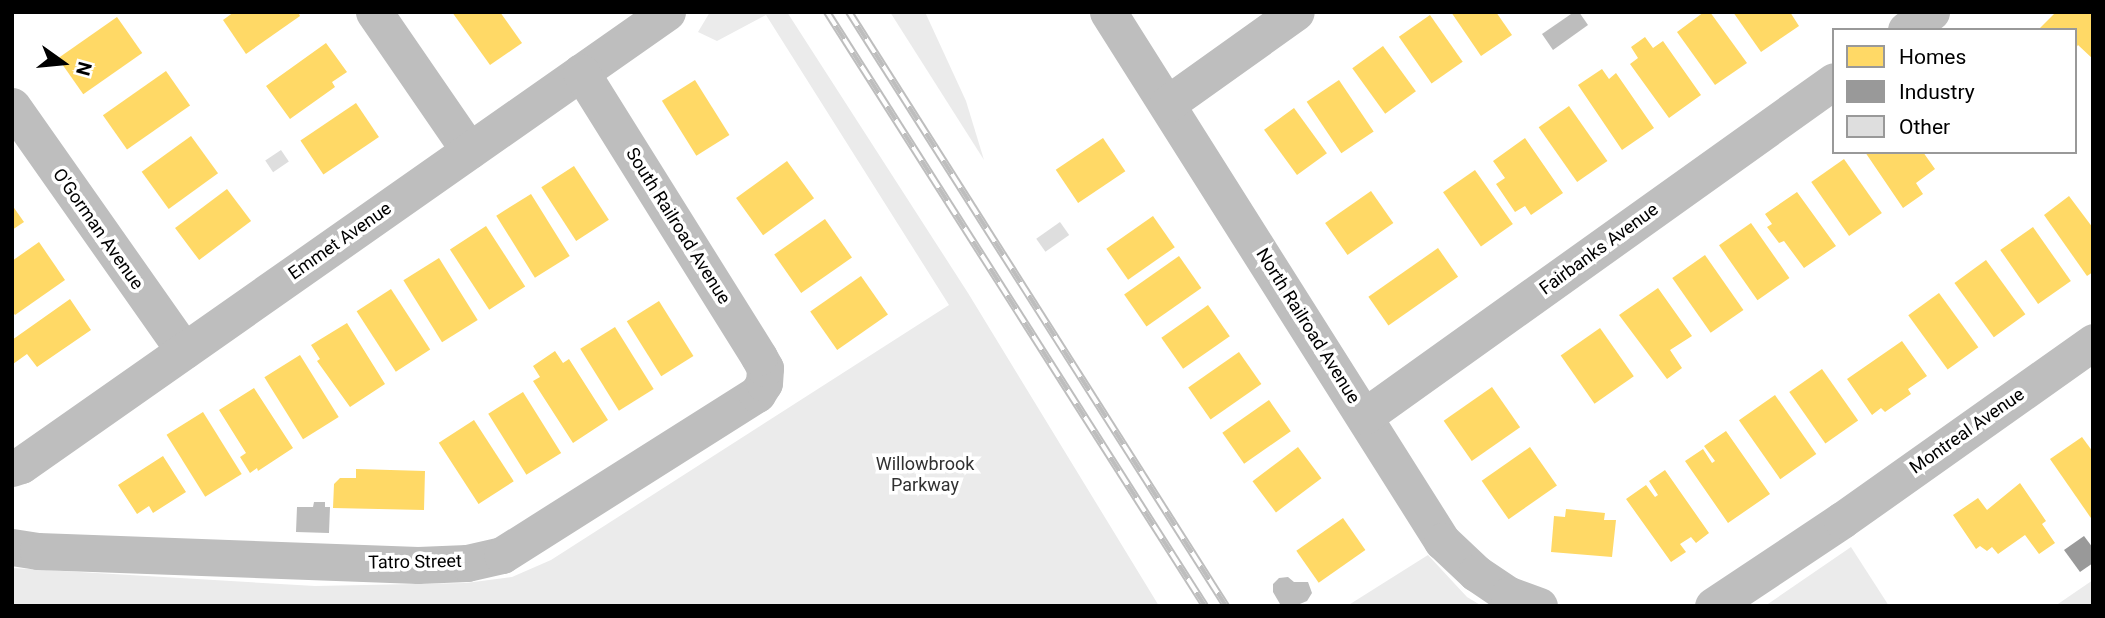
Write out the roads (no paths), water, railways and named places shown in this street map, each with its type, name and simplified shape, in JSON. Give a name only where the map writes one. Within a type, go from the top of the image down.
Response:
[{"type":"street","points":[[374,12],[469,150]]},
{"type":"street","name":"Emmet Avenue","points":[[12,468],[21,465],[667,12]]},
{"type":"street","name":"North Railroad Avenue","points":[[1108,12],[1442,541],[1475,573],[1509,595],[1539,606]]},
{"type":"street","points":[[1167,104],[1297,12]]},
{"type":"street","points":[[1909,28],[1931,12]]},
{"type":"street","name":"South Railroad Avenue","points":[[582,72],[759,357],[765,369],[764,383]]},
{"type":"street","name":"Fairbanks Avenue","points":[[1365,416],[1832,83]]},
{"type":"street","name":"O'Gorman Avenue","points":[[12,107],[184,351]]},
{"type":"street","name":"Montreal Avenue","points":[[1713,606],[1842,520],[2093,342]]},
{"type":"street","name":"Tatro Street","points":[[12,547],[38,551],[404,565],[467,563],[502,555],[746,402],[757,394],[764,383]]},
{"type":"railway","points":[[827,12],[1205,606]]},
{"type":"railway","points":[[849,12],[1226,606]]},
{"type":"park label","name":"Willowbrook Parkway","points":[[925,475]]}]
